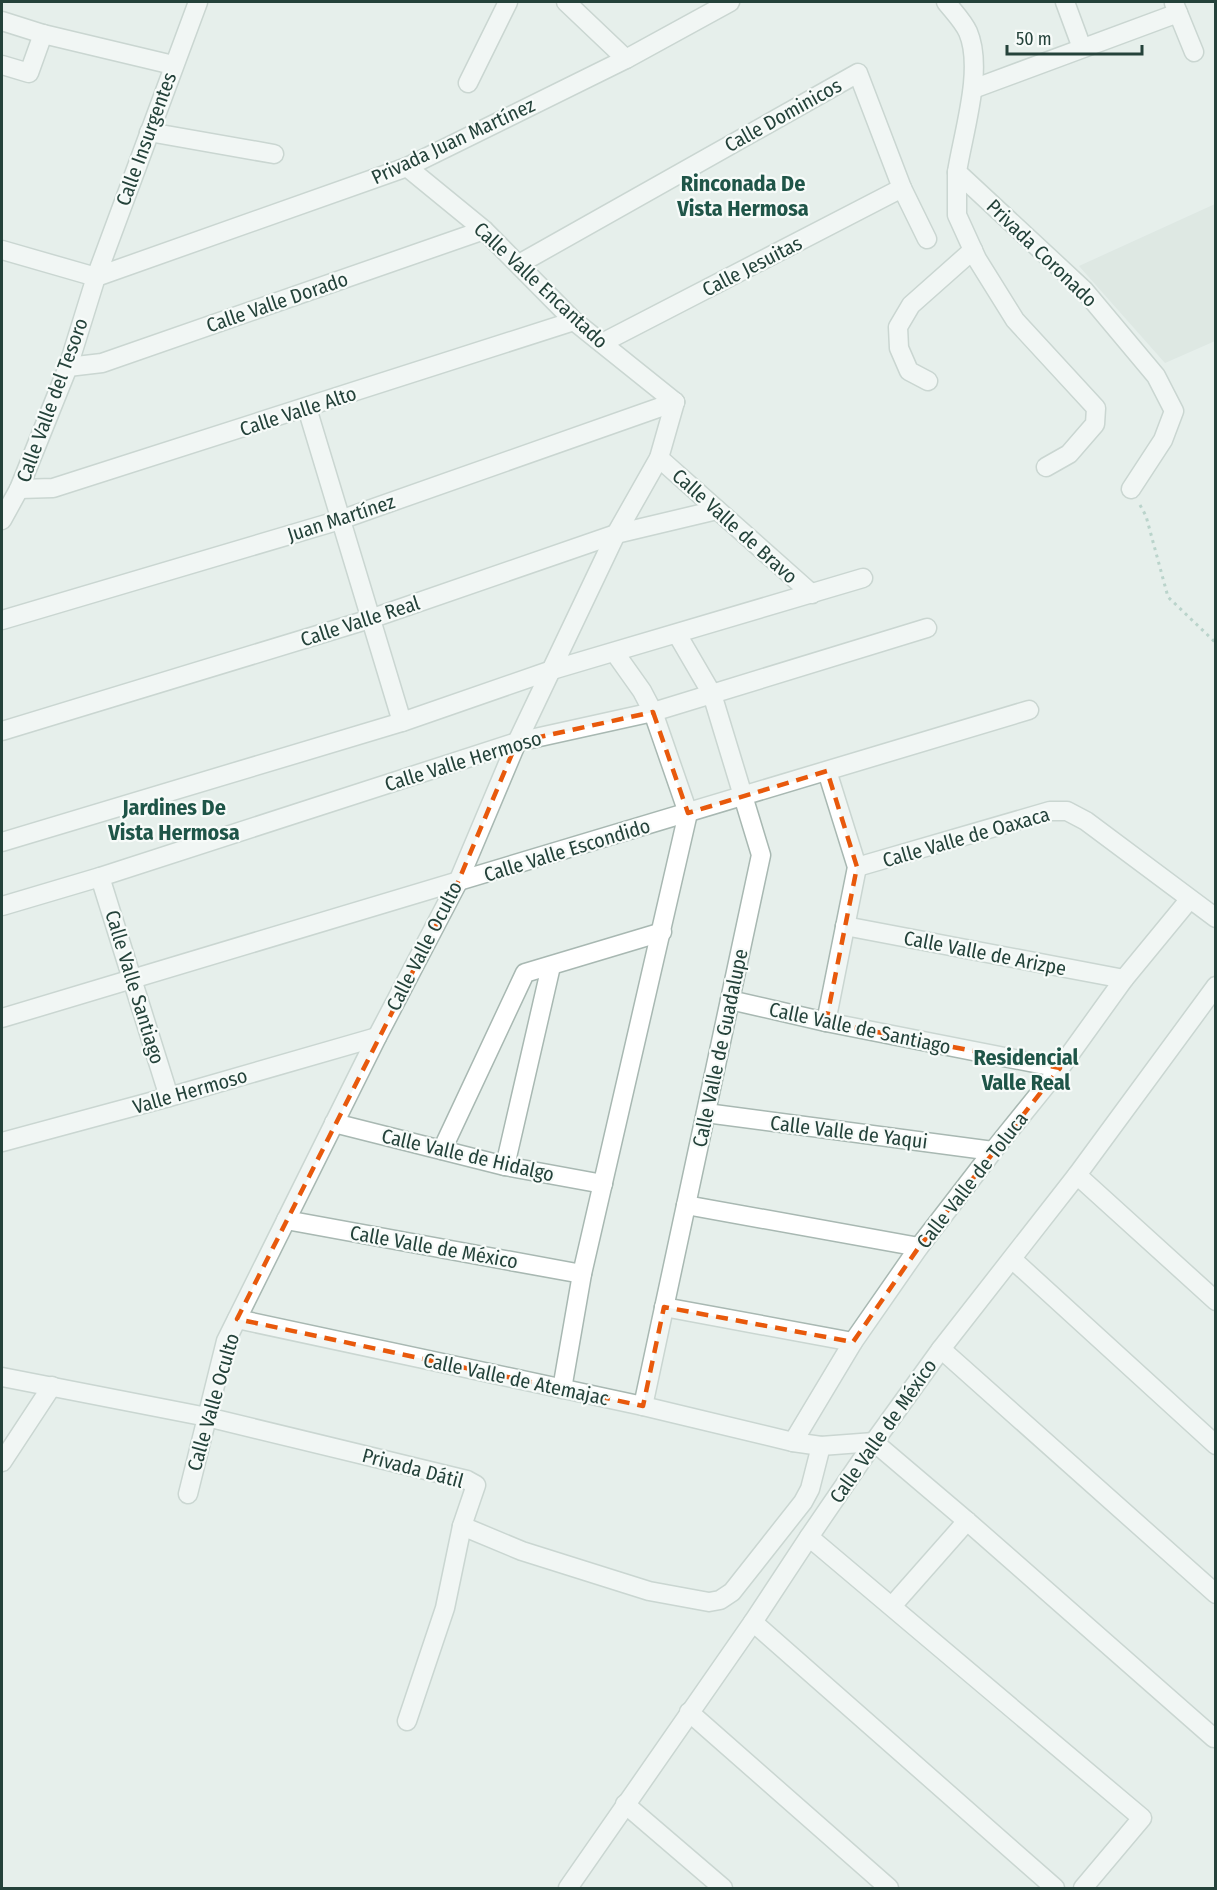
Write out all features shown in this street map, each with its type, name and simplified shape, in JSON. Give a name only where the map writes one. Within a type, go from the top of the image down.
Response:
[{"type":"street","name":"Calle Insurgentes","points":[[96,277],[198,2]]},
{"type":"street","points":[[468,83],[508,2]]},
{"type":"street","points":[[566,2],[626,59]]},
{"type":"street","name":"Privada Juan Martínez","points":[[96,277],[407,167],[626,59],[730,2]]},
{"type":"street","points":[[946,2],[968,32],[973,53],[973,89],[957,172],[957,215],[973,250],[1015,320],[1096,408],[1095,424],[1069,454],[1046,467]]},
{"type":"street","points":[[1065,2],[1082,48]]},
{"type":"street","points":[[973,89],[1082,48],[1176,7],[1194,52]]},
{"type":"street","points":[[2,21],[44,34],[173,65]]},
{"type":"street","points":[[2,65],[29,73],[44,34]]},
{"type":"street","name":"Calle Dominicos","points":[[519,264],[858,73],[902,188]]},
{"type":"street","points":[[149,132],[274,154]]},
{"type":"street","name":"Calle Valle Encantado","points":[[407,167],[484,231],[574,321],[675,402]]},
{"type":"street","name":"Privada Coronado","points":[[957,172],[1084,290],[1156,376],[1174,411],[1163,440],[1131,489]]},
{"type":"street","points":[[902,188],[927,239]]},
{"type":"street","name":"Calle Jesuitas","points":[[602,343],[902,188]]},
{"type":"street","name":"Calle Valle Dorado","points":[[68,367],[102,363],[484,231]]},
{"type":"street","points":[[2,250],[96,277]]},
{"type":"street","points":[[928,381],[909,371],[899,348],[898,327],[911,305],[973,250]]},
{"type":"street","name":"Calle Valle del Tesoro","points":[[2,520],[19,489],[68,367],[96,277]]},
{"type":"street","name":"Calle Valle Alto","points":[[19,489],[54,488],[574,321]]},
{"type":"street","name":"Calle Valle Oculto","points":[[188,1494],[226,1341],[377,1037],[458,882],[517,742],[616,534],[659,458],[675,402]]},
{"type":"street","name":"Juan Martínez","points":[[2,620],[340,520],[675,402]]},
{"type":"street","points":[[307,408],[402,722]]},
{"type":"street","name":"Calle Valle de Bravo","points":[[659,458],[812,594]]},
{"type":"street","name":"Calle Valle Real","points":[[2,730],[370,619],[616,534],[717,510]]},
{"type":"street","points":[[2,842],[402,722],[552,670],[863,578]]},
{"type":"street","name":"Calle Valle Hermoso","points":[[2,906],[100,877],[517,742],[654,712],[927,628]]},
{"type":"street","name":"Calle Valle de Guadalupe","points":[[643,1406],[761,855],[712,694],[678,634]]},
{"type":"street","points":[[562,1389],[582,1274],[688,813],[654,712],[615,652]]},
{"type":"street","name":"Calle Valle Escondido","points":[[2,1018],[1029,710]]},
{"type":"street","name":"Calle Valle de Oaxaca","points":[[826,1023],[857,867],[827,771]]},
{"type":"street","name":"Calle Valle de Oaxaca","points":[[857,867],[1050,811],[1067,811],[1086,821],[1189,900]]},
{"type":"street","name":"Calle Valle Santiago","points":[[100,877],[169,1097]]},
{"type":"street","points":[[1189,900],[1215,918]]},
{"type":"street","name":"Calle Valle de Toluca","points":[[793,1442],[853,1342],[919,1247],[1060,1068],[1124,979],[1189,900]]},
{"type":"street","name":"Calle Valle de Arizpe","points":[[845,926],[1124,979]]},
{"type":"street","points":[[442,1150],[525,974],[662,932]]},
{"type":"street","points":[[505,1166],[551,966]]},
{"type":"street","name":"Calle Valle de México","points":[[568,1888],[753,1622],[874,1442],[941,1349],[1077,1175],[1215,986]]},
{"type":"street","name":"Calle Valle de Santiago","points":[[730,1000],[826,1023],[1060,1068]]},
{"type":"street","name":"Valle Hermoso","points":[[2,1142],[377,1037]]},
{"type":"street","name":"Calle Valle de Yaqui","points":[[706,1113],[993,1151]]},
{"type":"street","name":"Calle Valle de Hidalgo","points":[[334,1123],[505,1166],[603,1184]]},
{"type":"street","points":[[1077,1175],[1215,1301]]},
{"type":"street","points":[[686,1205],[919,1247]]},
{"type":"street","name":"Calle Valle de México","points":[[286,1220],[582,1274]]},
{"type":"street","points":[[1012,1259],[1215,1445]]},
{"type":"street","points":[[664,1306],[853,1342]]},
{"type":"street","name":"Calle Valle de Atemajac","points":[[237,1318],[643,1406],[793,1442],[821,1446],[874,1442]]},
{"type":"street","points":[[941,1349],[1215,1594]]},
{"type":"street","name":"Privada Dátil","points":[[2,1377],[207,1417],[467,1480],[476,1485],[462,1526]]},
{"type":"street","points":[[2,1462],[52,1386]]},
{"type":"street","points":[[874,1442],[1214,1738],[1215,1736]]},
{"type":"street","points":[[407,1721],[445,1608],[462,1526],[522,1551],[649,1591],[709,1602],[720,1600],[732,1592],[803,1502],[810,1489],[821,1446]]},
{"type":"street","points":[[892,1606],[967,1521]]},
{"type":"street","points":[[809,1537],[1142,1818],[1083,1888]]},
{"type":"street","points":[[753,1622],[1056,1888]]},
{"type":"street","points":[[689,1712],[889,1888]]},
{"type":"street","points":[[625,1804],[723,1888]]},
{"type":"path","points":[[1131,489],[1146,516],[1168,597],[1215,643]]},
{"type":"highlighted area","points":[[653,712],[688,813],[827,771],[857,867],[826,1022],[1060,1068],[919,1247],[853,1342],[664,1307],[643,1406],[237,1319],[458,882],[517,742]]},
{"type":"shaded area","points":[[1215,204],[1215,341],[1165,363],[1079,266]]},
{"type":"district","name":"Rinconada De Vista Hermosa","points":[[743,196]]},
{"type":"district","name":"Jardines De Vista Hermosa","points":[[174,820]]},
{"type":"district","name":"Residencial Valle Real","points":[[1026,1070]]}]
